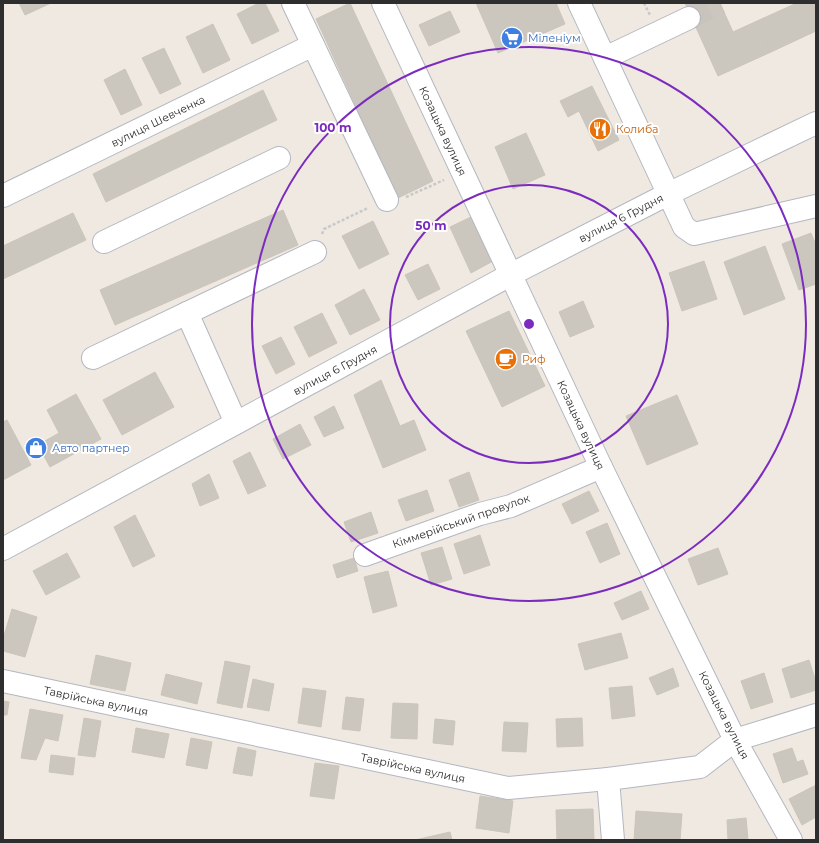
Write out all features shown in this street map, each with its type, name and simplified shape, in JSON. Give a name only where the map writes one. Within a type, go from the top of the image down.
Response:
[{"type":"street","points":[[579,3],[668,194]]},
{"type":"street","points":[[296,4],[313,45],[387,200]]},
{"type":"street","name":"Козацька вулиця","points":[[387,5],[462,172],[601,467],[735,740],[792,840]]},
{"type":"street","points":[[605,58],[689,18]]},
{"type":"street","name":"вулиця Шевченка","points":[[3,196],[313,45]]},
{"type":"street","name":"вулиця 6 Грудня","points":[[3,549],[510,275],[668,194],[816,123]]},
{"type":"street","points":[[104,242],[279,158]]},
{"type":"street","name":"вулиця 6 Грудня","points":[[668,194],[684,227],[694,234],[816,206]]},
{"type":"street","points":[[93,358],[315,252]]},
{"type":"street","points":[[187,313],[236,423]]},
{"type":"street","name":"Кіммерійський провулок","points":[[365,555],[480,514],[511,506],[601,467]]},
{"type":"street","name":"Таврійська вулиця","points":[[3,681],[508,788],[608,779],[700,767],[735,740],[816,716]]},
{"type":"street","points":[[608,779],[613,840]]},
{"type":"path","points":[[315,252],[324,229],[387,200],[396,202],[462,172]]},
{"type":"building","points":[[19,3],[51,3],[25,15]]},
{"type":"building","points":[[259,3],[265,3],[279,31],[252,44],[237,14]]},
{"type":"building","points":[[350,3],[433,181],[398,198],[316,19]]},
{"type":"building","name":"Міленіум","points":[[476,3],[556,3],[565,24],[498,53]]},
{"type":"building","points":[[685,3],[720,3],[733,32],[757,21],[771,52],[718,76]]},
{"type":"building","points":[[797,3],[816,3],[816,31],[771,52],[757,21]]},
{"type":"building","points":[[450,11],[460,32],[429,46],[419,25]]},
{"type":"building","points":[[213,24],[230,60],[203,73],[186,37]]},
{"type":"building","points":[[164,48],[181,84],[160,94],[142,58]]},
{"type":"building","points":[[125,69],[142,105],[121,115],[104,80]]},
{"type":"building","name":"Колиба","points":[[592,86],[619,140],[598,151],[579,111],[568,117],[560,101]]},
{"type":"building","points":[[263,90],[277,120],[106,202],[93,174]]},
{"type":"building","points":[[526,133],[545,175],[513,189],[495,147]]},
{"type":"building","points":[[283,210],[298,245],[115,325],[100,290]]},
{"type":"building","points":[[73,213],[86,240],[3,279],[3,246]]},
{"type":"building","points":[[473,216],[493,261],[471,273],[450,227]]},
{"type":"building","points":[[373,221],[389,254],[359,269],[342,236]]},
{"type":"building","points":[[811,233],[816,245],[816,284],[799,290],[782,244]]},
{"type":"building","points":[[765,246],[785,299],[744,315],[724,262]]},
{"type":"building","points":[[704,261],[717,299],[682,311],[669,273]]},
{"type":"building","points":[[428,264],[440,289],[418,300],[405,275]]},
{"type":"building","points":[[364,289],[380,320],[350,335],[335,305]]},
{"type":"building","points":[[583,301],[594,327],[570,337],[559,312]]},
{"type":"building","name":"Риф","points":[[509,311],[545,386],[502,407],[466,331]]},
{"type":"building","points":[[322,313],[337,343],[309,357],[294,327]]},
{"type":"building","points":[[281,337],[295,364],[276,374],[262,346]]},
{"type":"building","points":[[155,372],[174,407],[122,435],[103,400]]},
{"type":"building","points":[[381,380],[400,426],[414,420],[426,450],[383,468],[354,395]]},
{"type":"building","points":[[76,394],[101,439],[50,467],[38,445],[59,433],[47,410]]},
{"type":"building","points":[[677,395],[698,444],[647,465],[626,416]]},
{"type":"building","points":[[334,406],[344,428],[324,437],[314,417]]},
{"type":"building","points":[[7,420],[31,465],[3,480],[3,422]]},
{"type":"building","points":[[300,424],[311,445],[283,459],[273,439]]},
{"type":"building","points":[[250,452],[266,486],[248,494],[233,461]]},
{"type":"building","points":[[469,472],[479,500],[459,507],[449,480]]},
{"type":"building","points":[[209,474],[219,498],[200,506],[192,484]]},
{"type":"building","points":[[427,490],[434,511],[406,521],[398,500]]},
{"type":"building","points":[[589,491],[599,511],[572,524],[562,504]]},
{"type":"building","points":[[371,512],[378,533],[351,542],[344,522]]},
{"type":"building","points":[[135,515],[155,556],[133,567],[114,527]]},
{"type":"building","points":[[607,523],[620,554],[600,563],[586,532]]},
{"type":"building","points":[[480,535],[490,565],[464,574],[454,544]]},
{"type":"building","points":[[442,547],[452,579],[431,585],[421,553]]},
{"type":"building","points":[[718,548],[728,574],[698,585],[688,559]]},
{"type":"building","points":[[67,553],[80,577],[46,595],[33,571]]},
{"type":"building","points":[[354,558],[358,571],[337,578],[333,565]]},
{"type":"building","points":[[388,571],[397,606],[373,613],[364,577]]},
{"type":"building","points":[[641,591],[649,609],[622,620],[614,603]]},
{"type":"building","points":[[12,609],[37,617],[25,657],[3,651],[3,639]]},
{"type":"building","points":[[621,633],[628,658],[585,670],[578,644]]},
{"type":"building","points":[[96,655],[131,663],[125,691],[90,684]]},
{"type":"building","points":[[809,660],[816,682],[816,690],[791,698],[782,669]]},
{"type":"building","points":[[225,661],[250,666],[242,708],[217,703]]},
{"type":"building","points":[[673,668],[679,686],[657,695],[649,678]]},
{"type":"building","points":[[764,673],[773,702],[751,709],[741,681]]},
{"type":"building","points":[[166,674],[202,683],[197,704],[161,695]]},
{"type":"building","points":[[253,679],[274,684],[269,711],[247,707]]},
{"type":"building","points":[[632,686],[635,716],[612,719],[609,688]]},
{"type":"building","points":[[303,688],[326,691],[321,727],[298,723]]},
{"type":"building","points":[[346,697],[364,699],[360,731],[342,729]]},
{"type":"building","points":[[3,701],[9,702],[7,715],[3,715]]},
{"type":"building","points":[[393,703],[418,704],[417,739],[391,738]]},
{"type":"building","points":[[30,709],[63,715],[58,741],[45,738],[36,760],[21,758]]},
{"type":"building","points":[[84,718],[101,721],[95,757],[78,755]]},
{"type":"building","points":[[582,718],[583,746],[557,747],[556,719]]},
{"type":"building","points":[[435,719],[455,721],[453,745],[433,743]]},
{"type":"building","points":[[504,722],[528,723],[526,752],[502,751]]},
{"type":"building","points":[[136,728],[169,734],[164,758],[132,752]]},
{"type":"building","points":[[191,738],[212,742],[207,769],[186,765]]},
{"type":"building","points":[[238,747],[256,751],[252,776],[233,773]]},
{"type":"building","points":[[792,748],[797,762],[803,760],[808,774],[783,783],[773,754]]},
{"type":"building","points":[[51,755],[75,758],[73,775],[49,772]]},
{"type":"building","points":[[315,763],[339,766],[334,799],[310,796]]},
{"type":"building","points":[[816,785],[816,817],[802,825],[789,799]]},
{"type":"building","points":[[480,796],[513,801],[509,833],[476,828]]},
{"type":"building","points":[[593,809],[594,839],[557,840],[556,810]]},
{"type":"building","points":[[636,811],[682,814],[680,840],[634,840]]},
{"type":"building","points":[[746,818],[748,840],[728,840],[727,820]]},
{"type":"building","points":[[450,832],[452,840],[415,840]]},
{"type":"tunnel","points":[[689,18],[720,3]]},
{"type":"place","name":"Міленіум","points":[[512,38]]},
{"type":"place","name":"Колиба","points":[[600,129]]},
{"type":"place","name":"Риф","points":[[506,359]]},
{"type":"place","name":"Авто партнер","points":[[36,448]]}]
